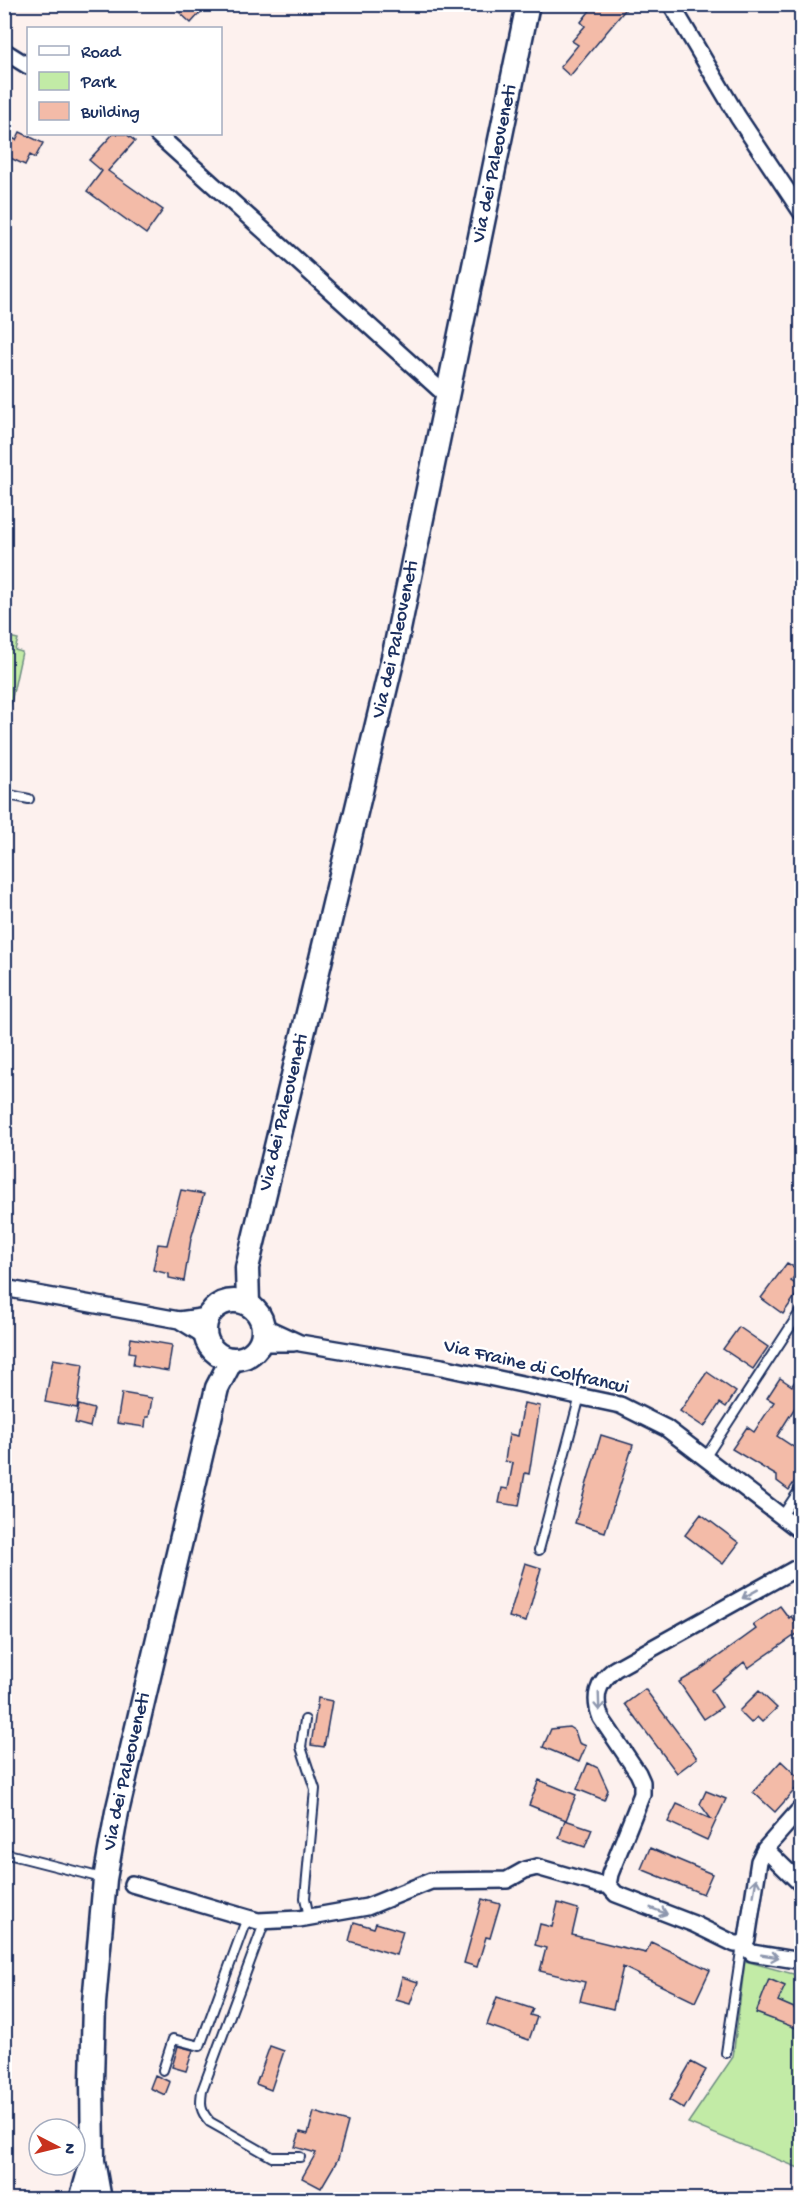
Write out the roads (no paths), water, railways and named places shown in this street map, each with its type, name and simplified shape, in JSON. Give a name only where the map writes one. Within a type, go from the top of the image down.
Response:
[{"type":"main road","name":"Via dei Paleoveneti","points":[[100,2199],[93,2161],[94,2003],[105,1879],[117,1812],[217,1388],[215,1341],[221,1303],[239,1302],[395,649],[528,4]]},
{"type":"main road","points":[[215,1341],[249,1355],[262,1334],[256,1310],[239,1302]]},
{"type":"main road","name":"Via dei Paleoveneti","points":[[81,2199],[93,2161]]},
{"type":"street","points":[[671,4],[738,117],[801,213]]},
{"type":"street","points":[[4,51],[27,65]]},
{"type":"street","points":[[159,135],[448,397]]},
{"type":"street","points":[[4,1288],[179,1320],[215,1341]]},
{"type":"street","name":"Via Fraine di Colfrancui","points":[[262,1334],[300,1343],[442,1367],[620,1405],[666,1428],[801,1533]]},
{"type":"street","points":[[801,1565],[615,1669],[604,1678],[597,1698],[597,1708],[601,1718],[642,1782],[642,1794],[610,1874],[609,1885],[616,1894],[694,1924],[735,1944],[742,1944],[752,1953],[801,1961]]},
{"type":"street","points":[[742,1944],[747,1939],[759,1861],[765,1849],[801,1807]]},
{"type":"street","points":[[765,1849],[801,1885]]},
{"type":"street","points":[[132,1884],[258,1920],[299,1919],[367,1907],[430,1881],[507,1880],[525,1870],[537,1867],[600,1885],[609,1885]]},
{"type":"lane","points":[[4,794],[29,799]]},
{"type":"lane","points":[[705,1458],[801,1309]]},
{"type":"lane","points":[[539,1550],[580,1396]]},
{"type":"lane","points":[[782,1516],[801,1486]]},
{"type":"lane","points":[[305,1720],[301,1747],[315,1789],[305,1898],[309,1917]]},
{"type":"lane","points":[[4,1853],[105,1879]]},
{"type":"lane","points":[[163,2070],[173,2039],[200,2046],[244,1926],[258,1920]]},
{"type":"lane","points":[[258,1920],[202,2091],[200,2106],[210,2122],[272,2157],[300,2157]]},
{"type":"lane","points":[[726,2052],[742,1944]]}]
